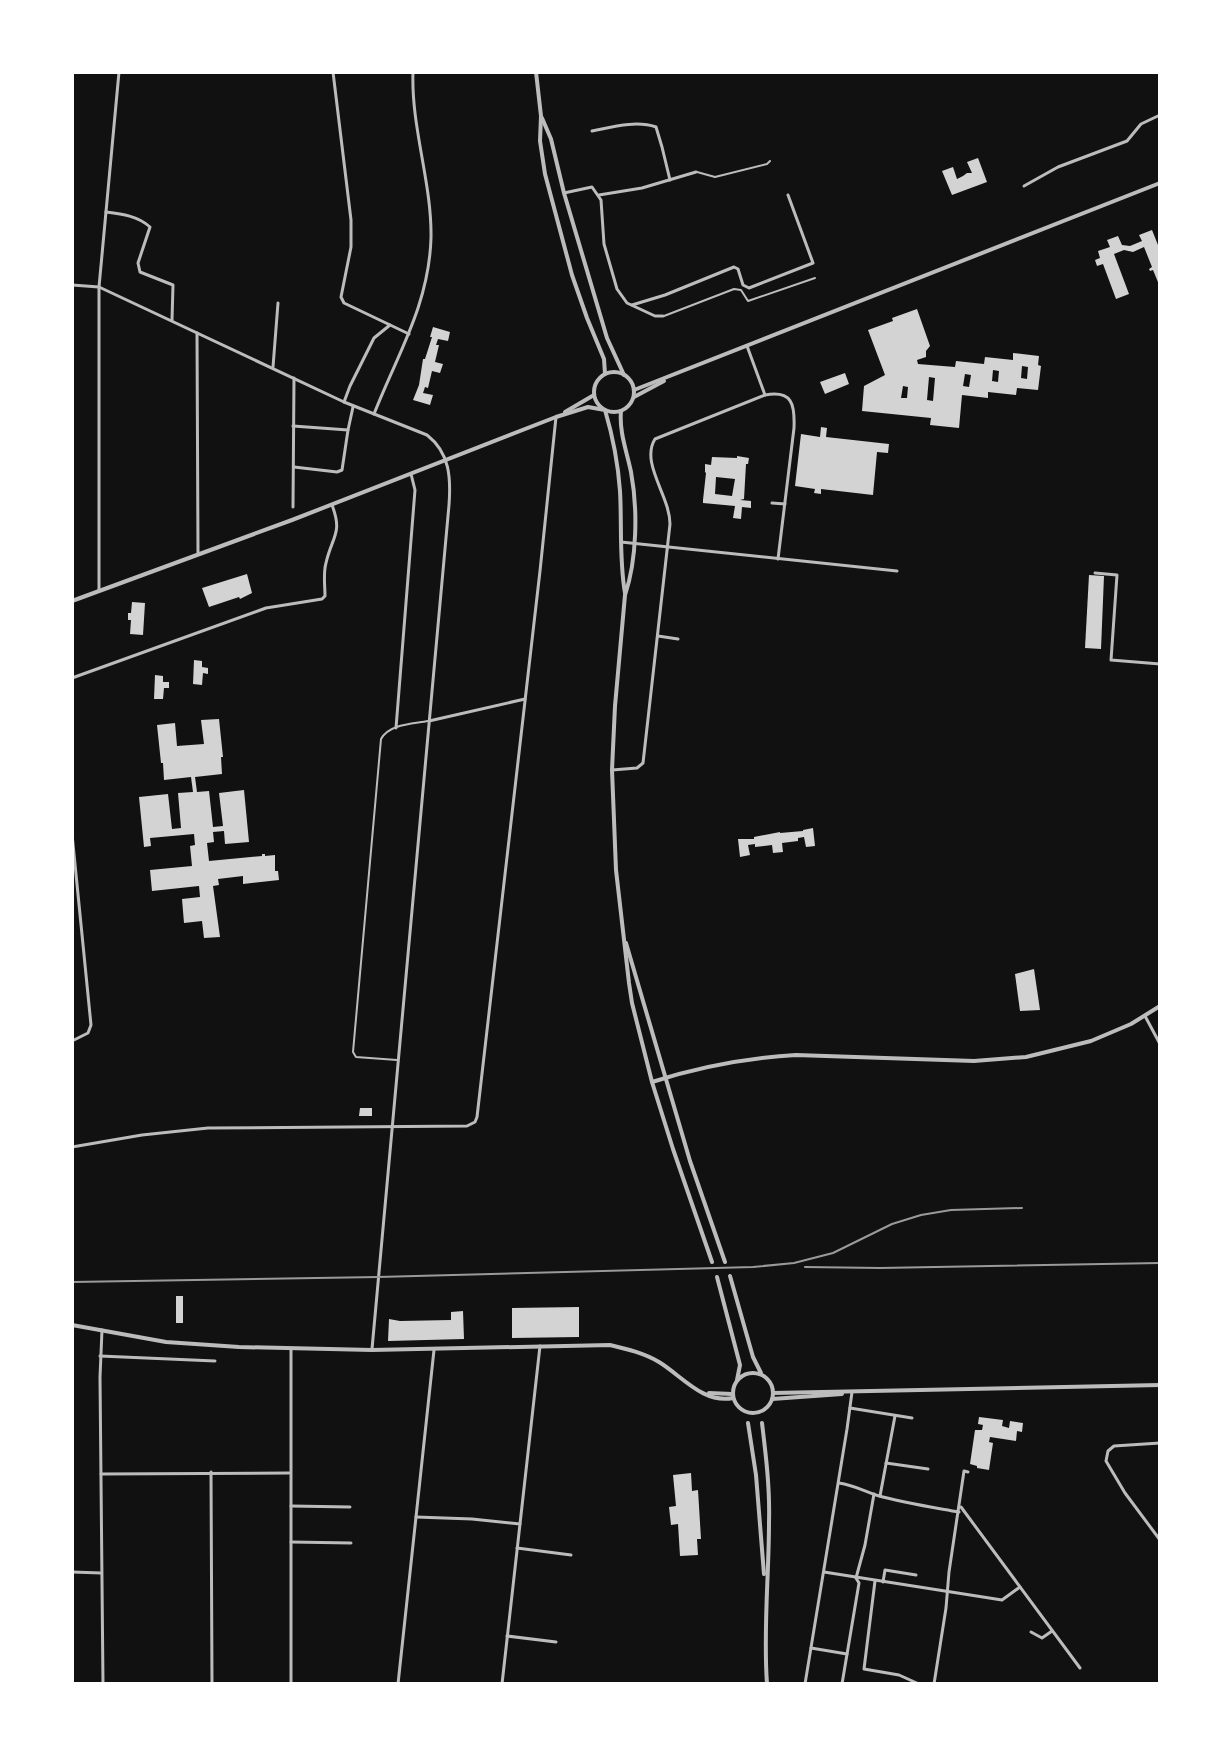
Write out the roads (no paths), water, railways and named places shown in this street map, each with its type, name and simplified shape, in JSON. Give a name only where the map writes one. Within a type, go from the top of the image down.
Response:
[{"type":"street","points":[[99,591],[99,287],[119,72]]},
{"type":"street","points":[[333,72],[351,220],[351,247],[341,297],[344,303],[409,334]]},
{"type":"street","points":[[374,414],[409,334],[425,288],[431,238],[413,72]]},
{"type":"street","points":[[536,72],[541,116],[540,141],[552,202],[572,275],[604,359],[605,374]]},
{"type":"street","points":[[1024,186],[1058,167],[1127,141],[1141,124],[1160,115]]},
{"type":"street","points":[[541,116],[551,139],[607,338],[624,375]]},
{"type":"street","points":[[592,131],[637,124],[656,127],[670,180]]},
{"type":"street","points":[[599,195],[633,190],[696,172]]},
{"type":"street","points":[[634,390],[1160,183]]},
{"type":"street","points":[[564,193],[592,187],[599,195],[604,244],[617,289],[627,303],[655,316],[663,316]]},
{"type":"street","points":[[632,305],[734,267],[738,269],[743,285],[749,288],[813,263],[788,195]]},
{"type":"street","points":[[106,212],[129,215],[150,227],[138,263],[140,272],[173,285],[172,321]]},
{"type":"street","points":[[72,285],[99,287],[344,402],[427,435],[447,460],[450,492],[372,1350]]},
{"type":"street","points":[[273,369],[278,303]]},
{"type":"street","points":[[344,402],[374,338],[390,325]]},
{"type":"street","points":[[197,333],[198,555]]},
{"type":"street","points":[[747,345],[765,395]]},
{"type":"street","points":[[72,601],[332,505],[556,417],[588,407],[605,410],[610,412],[621,411],[629,406],[634,390],[631,381],[618,372],[605,374],[596,383],[594,395],[598,405],[605,410],[615,447],[621,574],[625,595]]},
{"type":"street","points":[[634,397],[676,374]]},
{"type":"street","points":[[293,507],[294,378]]},
{"type":"street","points":[[612,770],[637,768],[643,763],[670,515],[650,459],[650,448],[658,436],[765,395],[784,394],[794,414],[778,559]]},
{"type":"street","points":[[556,417],[594,395]]},
{"type":"street","points":[[294,467],[342,470],[353,406]]},
{"type":"street","points":[[621,411],[620,429],[632,481],[635,526],[632,575],[625,595],[615,706],[612,770],[616,870],[632,1003],[652,1082],[712,1262]]},
{"type":"street","points":[[72,1147],[151,1133],[208,1128],[467,1126],[475,1122],[556,417]]},
{"type":"street","points":[[293,426],[348,430]]},
{"type":"street","points":[[396,728],[415,490],[411,474]]},
{"type":"street","points":[[772,503],[785,504]]},
{"type":"street","points":[[72,678],[266,608],[322,599],[325,596],[326,561],[337,532],[338,522],[332,505]]},
{"type":"street","points":[[621,542],[897,571]]},
{"type":"street","points":[[1095,573],[1117,575],[1111,660],[1160,664]]},
{"type":"street","points":[[657,635],[678,639]]},
{"type":"street","points":[[429,721],[525,699]]},
{"type":"street","points":[[72,834],[91,1025],[88,1033],[72,1041]]},
{"type":"street","points":[[623,930],[690,1161],[725,1262]]},
{"type":"street","points":[[652,1082],[704,1067],[796,1055],[974,1061],[1026,1057],[1091,1041],[1160,1006]]},
{"type":"street","points":[[1145,1016],[1160,1044]]},
{"type":"street","points":[[730,1276],[753,1357],[762,1375],[770,1382],[773,1396],[764,1410],[762,1422],[769,1513],[767,1684]]},
{"type":"street","points":[[717,1277],[740,1365],[733,1396],[748,1422],[766,1588]]},
{"type":"street","points":[[72,1325],[184,1344],[291,1349],[610,1345],[659,1362],[714,1397],[725,1399],[733,1396]]},
{"type":"street","points":[[102,1330],[103,1684]]},
{"type":"street","points":[[502,1684],[540,1346]]},
{"type":"street","points":[[291,1349],[291,1684]]},
{"type":"street","points":[[398,1684],[434,1349]]},
{"type":"street","points":[[100,1356],[215,1361]]},
{"type":"street","points":[[737,1380],[749,1373],[762,1375]]},
{"type":"street","points":[[773,1396],[829,1396],[852,1391],[1160,1385]]},
{"type":"street","points":[[805,1684],[852,1391]]},
{"type":"street","points":[[850,1408],[912,1418]]},
{"type":"street","points":[[742,1410],[756,1413],[764,1410]]},
{"type":"street","points":[[880,1496],[895,1416]]},
{"type":"street","points":[[1160,1443],[1114,1446],[1107,1452],[1106,1461],[1160,1540]]},
{"type":"street","points":[[886,1463],[928,1469]]},
{"type":"street","points":[[949,1684],[935,1684],[964,1471],[968,1472]]},
{"type":"street","points":[[211,1472],[212,1684]]},
{"type":"street","points":[[101,1474],[291,1473]]},
{"type":"street","points":[[838,1483],[918,1505],[959,1509],[1080,1668]]},
{"type":"street","points":[[842,1684],[858,1588],[856,1578],[874,1494]]},
{"type":"street","points":[[291,1506],[350,1507]]},
{"type":"street","points":[[416,1517],[520,1524]]},
{"type":"street","points":[[291,1542],[351,1543]]},
{"type":"street","points":[[517,1548],[571,1555]]},
{"type":"street","points":[[883,1582],[885,1570],[916,1575]]},
{"type":"street","points":[[72,1572],[101,1573]]},
{"type":"street","points":[[824,1572],[1002,1600],[1020,1587]]},
{"type":"street","points":[[875,1581],[864,1669],[899,1675],[919,1684]]},
{"type":"street","points":[[1031,1632],[1042,1638],[1052,1631]]},
{"type":"street","points":[[507,1636],[556,1642]]},
{"type":"street","points":[[811,1648],[847,1654]]},
{"type":"lane","points":[[696,172],[715,177],[770,161]]},
{"type":"lane","points":[[663,316],[734,289],[741,290],[748,301],[815,278]]},
{"type":"lane","points":[[398,1060],[356,1057],[353,1052],[381,739],[385,732],[429,721]]},
{"type":"railway","points":[[72,1282],[753,1267],[794,1263],[833,1253],[892,1224],[921,1215],[951,1210],[1022,1208]]},
{"type":"railway","points":[[805,1267],[1160,1263]]}]
